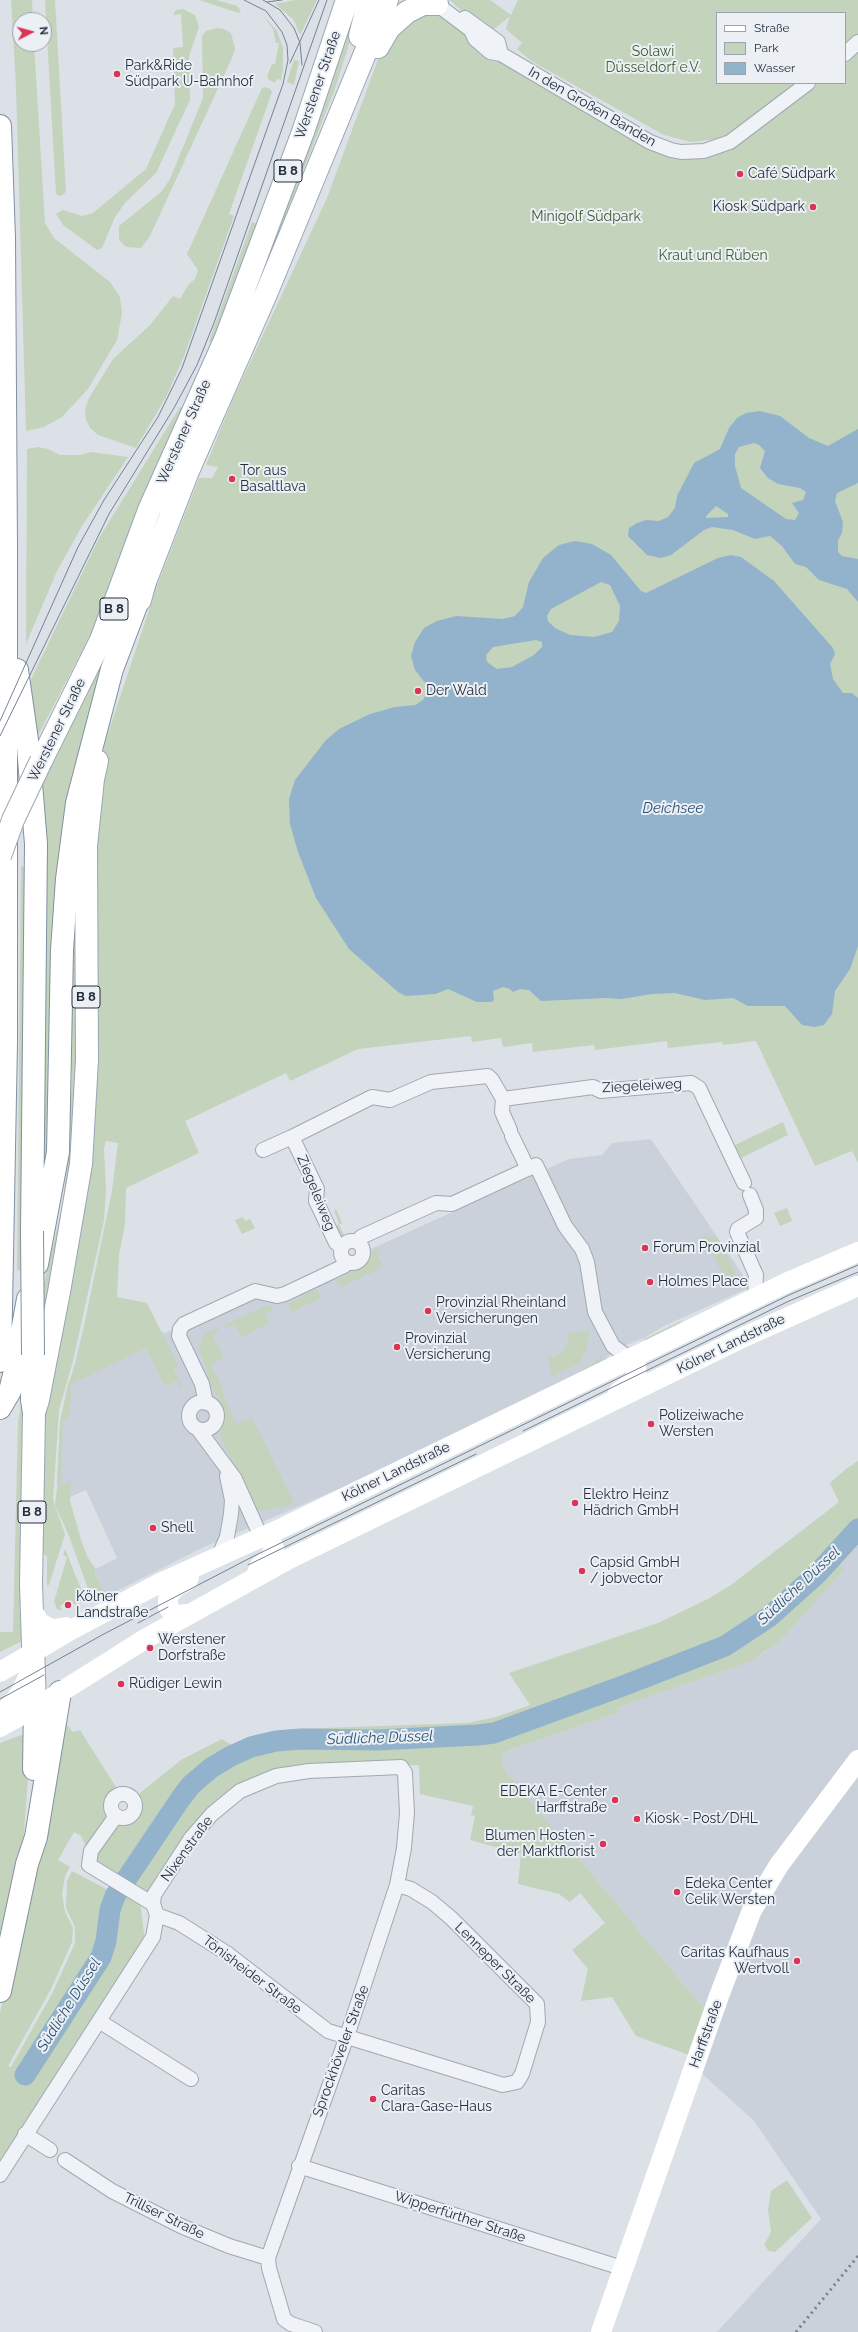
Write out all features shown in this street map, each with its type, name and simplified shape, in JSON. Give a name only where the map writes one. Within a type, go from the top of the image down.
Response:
[{"type":"main road","name":"Werstener Straße","points":[[0,856],[13,820],[40,761],[101,640],[149,510],[225,340],[300,140],[347,0]]},
{"type":"main road","points":[[369,0],[357,45],[362,58],[375,54],[389,28],[407,12],[424,4],[438,1]]},
{"type":"main road","name":"Werstener Straße","points":[[145,582],[191,464],[266,294],[387,0]]},
{"type":"main road","points":[[0,126],[4,238],[6,548],[6,1042],[0,1361]]},
{"type":"main road","points":[[6,548],[16,664],[28,747],[36,844],[32,1231],[32,1400],[34,1414]]},
{"type":"main road","points":[[0,1408],[10,1391],[15,1371],[23,1320],[51,1198],[58,1152],[62,950],[67,879],[77,803],[112,669],[145,582]]},
{"type":"main road","name":"B 8","points":[[0,1714],[11,1705],[25,1686],[32,1652],[34,1414],[60,1285],[81,1164],[87,1060],[85,860],[93,779],[145,582]]},
{"type":"main road","name":"Kölner Landstraße","points":[[0,1672],[32,1652],[118,1604],[532,1407],[629,1358],[763,1294],[820,1267],[858,1252]]},
{"type":"main road","name":"Kölner Landstraße","points":[[0,1727],[256,1576],[744,1337],[858,1286]]},
{"type":"main road","points":[[744,1337],[747,1330],[773,1314],[777,1297],[763,1294]]},
{"type":"main road","name":"Kölner Landstraße","points":[[605,1406],[607,1398],[623,1390],[636,1379],[636,1365],[629,1358]]},
{"type":"main road","name":"Kölner Landstraße","points":[[507,1454],[499,1449],[496,1444],[496,1434],[529,1415],[532,1407]]},
{"type":"main road","name":"Kölner Landstraße","points":[[256,1576],[260,1567],[270,1558],[274,1549],[270,1538],[261,1537]]},
{"type":"main road","points":[[190,1614],[174,1615],[168,1606],[168,1600],[169,1595],[175,1588],[188,1580],[192,1568]]},
{"type":"main road","points":[[32,1610],[39,1622],[47,1627],[54,1629],[66,1627],[71,1630]]},
{"type":"main road","name":"B 8","points":[[32,1652],[35,1660],[35,1707]]},
{"type":"main road","points":[[0,1678],[25,1686],[29,1690],[35,1707],[35,1764],[27,1864]]},
{"type":"main road","points":[[0,1991],[27,1864],[36,1837],[60,1692]]},
{"type":"main road","name":"Harffstraße","points":[[601,2332],[622,2268],[752,1910],[779,1865],[858,1760]]},
{"type":"street","name":"In den Großen Banden","points":[[438,1],[472,27],[483,29],[498,42],[502,54],[650,142],[681,152],[704,150],[730,142],[807,84]]},
{"type":"street","points":[[846,53],[858,42]]},
{"type":"street","name":"Ziegeleiweg","points":[[263,1150],[372,1097],[390,1100],[431,1082],[488,1076],[503,1099],[502,1112],[511,1133],[565,1226],[582,1249],[587,1262],[595,1312],[613,1346]]},
{"type":"street","name":"Ziegeleiweg","points":[[503,1099],[593,1087],[601,1091],[691,1083],[699,1088],[747,1189],[757,1215],[754,1220],[746,1224],[737,1232],[763,1294]]},
{"type":"street","name":"Ziegeleiweg","points":[[292,1137],[317,1189],[316,1200],[336,1243],[343,1246]]},
{"type":"street","points":[[358,1242],[361,1237],[436,1202],[452,1204],[532,1167]]},
{"type":"street","points":[[349,1241],[358,1242],[363,1249],[362,1258],[355,1263],[346,1261],[341,1255],[343,1246],[349,1241]]},
{"type":"street","points":[[206,1403],[202,1384],[179,1336],[180,1329],[184,1324],[255,1291],[276,1296],[285,1294],[344,1266],[346,1261]]},
{"type":"street","points":[[604,1371],[609,1362],[613,1346],[629,1358]]},
{"type":"street","points":[[219,1555],[227,1537],[232,1514],[232,1500],[225,1466],[215,1424],[216,1411],[212,1406],[206,1403],[196,1405],[191,1410],[191,1422],[198,1429],[225,1466],[235,1479],[261,1537]]},
{"type":"street","points":[[198,1429],[205,1430],[215,1424]]},
{"type":"street","name":"Nixenstraße","points":[[0,2175],[153,1937],[155,1909],[154,1895],[191,1838],[212,1814],[247,1788],[265,1779],[290,1773],[396,1766],[404,1770]]},
{"type":"street","name":"Sprockhöveler Straße","points":[[289,2328],[284,2320],[269,2268],[268,2258],[299,2166],[346,2036],[397,1884],[404,1848],[407,1813],[404,1770]]},
{"type":"street","name":"Tönisheider Straße","points":[[116,1816],[89,1855],[89,1864],[155,1909],[180,1923],[228,1954],[322,2028],[346,2036]]},
{"type":"street","name":"Lenneper Straße","points":[[346,2036],[503,2085],[517,2082],[522,2074],[538,2022],[538,2008],[535,2001],[446,1914],[411,1889],[397,1884]]},
{"type":"street","points":[[99,2021],[192,2079]]},
{"type":"street","points":[[26,2134],[50,2150]]},
{"type":"street","name":"Trillser Straße","points":[[65,2160],[112,2190],[181,2226],[229,2246],[268,2258]]},
{"type":"street","name":"Wipperfürther Straße","points":[[299,2166],[622,2268]]},
{"type":"street","points":[[289,2328],[315,2332]]},
{"type":"shaded area","points":[[651,1139],[751,1287],[664,1326],[644,1338],[614,1350],[597,1369],[348,1485],[202,1548],[105,1597],[95,1574],[96,1569],[117,1558],[86,1490],[63,1500],[57,1485],[60,1422],[83,1330],[98,1318],[165,1333],[255,1291],[268,1296],[569,1159],[602,1155],[612,1143]]},
{"type":"shaded area","points":[[858,1544],[858,2332],[717,2332],[821,2219],[754,2121],[699,2071],[708,2013],[507,1773],[502,1763],[502,1756],[506,1751],[620,1712],[617,1707],[727,1670],[764,1653],[795,1625],[843,1569],[840,1565]]},
{"type":"green space","points":[[11,0],[32,0],[33,12],[12,12],[12,17]]},
{"type":"green space","points":[[45,0],[55,0],[66,192],[61,196],[56,194],[48,52],[52,52],[52,12],[46,12]]},
{"type":"green space","points":[[199,0],[216,0],[237,6],[241,11],[239,13]]},
{"type":"green space","points":[[295,0],[317,0],[300,35],[294,20],[275,4]]},
{"type":"green space","points":[[357,0],[363,0],[335,89],[289,207],[259,295],[67,809],[56,874],[49,1133],[42,1197],[39,781]]},
{"type":"green space","points":[[450,0],[490,0],[511,15],[518,0],[858,0],[858,1163],[852,1151],[815,1166],[756,1041],[723,1045],[722,1042],[668,1048],[667,1041],[595,1050],[594,1045],[533,1052],[532,1043],[503,1047],[501,1038],[472,1042],[471,1036],[358,1049],[290,1081],[286,1073],[185,1121],[199,1153],[126,1188],[125,1224],[119,1255],[117,1297],[147,1303],[178,1365],[173,1368],[183,1388],[181,1389],[177,1381],[165,1386],[146,1348],[71,1384],[70,1416],[63,1420],[61,1483],[57,1485],[60,1422],[68,1384],[76,1364],[112,1191],[118,1143],[106,1141],[104,1148],[106,1190],[104,1220],[73,1361],[59,1410],[53,1500],[65,1534],[49,1585],[47,1585],[47,1556],[44,1555],[39,1530],[44,1399],[68,1273],[97,779],[106,739],[158,583],[199,478],[212,478],[218,467],[206,465],[233,399],[327,198],[380,54],[394,30],[432,9],[468,32],[465,35],[500,59],[665,145],[696,147],[719,139],[691,142],[664,135],[531,61],[517,49],[522,43],[506,29],[510,16],[493,30],[480,19],[475,24]]},
{"type":"green space","points":[[183,9],[195,15],[199,27],[189,56],[190,100],[156,173],[125,203],[115,217],[102,248],[97,250],[63,225],[56,214],[63,210],[82,216],[93,213],[146,169],[175,104],[173,48],[183,47],[181,14],[173,15],[176,10]]},
{"type":"green space","points":[[262,14],[277,31],[283,48],[283,70],[281,80],[277,79],[275,83],[269,80],[267,76],[272,64],[275,64],[279,43],[276,43],[273,29]]},
{"type":"green space","points":[[217,28],[224,29],[231,33],[235,49],[232,58],[150,236],[141,248],[126,247],[119,240],[119,226],[161,192],[170,179],[203,98],[202,36],[206,31]]},
{"type":"green space","points":[[14,52],[34,52],[45,223],[54,238],[110,282],[120,297],[122,313],[117,340],[88,389],[62,417],[44,427],[26,431]]},
{"type":"green space","points":[[294,60],[299,61],[294,85],[287,82]]},
{"type":"green space","points":[[264,87],[270,89],[272,92],[229,214],[234,216],[184,356],[166,397],[136,448],[98,435],[90,428],[86,420],[85,409],[89,398],[113,359],[150,325],[173,296],[180,299],[189,284],[195,279],[198,270],[187,254],[262,88]]},
{"type":"green space","points":[[252,222],[257,224],[213,344],[209,341]]},
{"type":"green space","points":[[180,407],[183,408],[95,626],[33,745],[24,694],[99,538]]},
{"type":"green space","points":[[38,447],[48,449],[60,455],[80,455],[91,452],[128,457],[82,526],[57,571],[26,644],[27,449]]},
{"type":"green space","points":[[21,866],[31,867],[24,1271],[17,1270]]},
{"type":"green space","points":[[77,888],[78,1129],[41,1341],[40,1300],[62,1208],[67,1169],[72,1082],[71,981]]},
{"type":"green space","points":[[783,1122],[788,1135],[741,1158],[735,1145]]},
{"type":"green space","points":[[787,1208],[792,1221],[780,1226],[774,1213]]},
{"type":"green space","points":[[336,1209],[342,1223],[339,1225],[345,1237],[343,1238],[336,1226],[339,1223],[334,1211]]},
{"type":"green space","points":[[243,1217],[245,1221],[250,1219],[255,1228],[242,1234],[235,1220]]},
{"type":"green space","points":[[708,1235],[718,1238],[737,1277],[730,1288],[709,1247],[702,1251],[699,1247],[701,1242],[698,1239]]},
{"type":"green space","points":[[379,1248],[380,1252],[376,1254],[383,1267],[342,1287],[340,1283],[337,1284],[336,1280],[363,1267],[374,1251]]},
{"type":"green space","points":[[316,1289],[321,1298],[292,1312],[288,1304]]},
{"type":"green space","points":[[265,1306],[270,1306],[273,1310],[265,1313],[270,1323],[241,1337],[235,1325],[226,1328],[224,1325]]},
{"type":"green space","points":[[683,1320],[673,1331],[647,1344],[644,1339]]},
{"type":"green space","points":[[217,1328],[219,1331],[212,1334],[224,1358],[211,1364],[223,1389],[221,1390],[237,1424],[252,1418],[294,1503],[286,1507],[257,1511],[221,1438],[220,1432],[225,1418],[224,1412],[208,1378],[206,1366],[199,1350],[202,1335]]},
{"type":"green space","points":[[589,1330],[588,1346],[577,1365],[552,1376],[548,1356],[551,1355],[552,1358],[564,1350],[568,1341],[568,1333]]},
{"type":"green space","points":[[607,1351],[596,1368],[579,1372],[594,1363]]},
{"type":"green space","points":[[26,1396],[24,1640],[0,1652],[0,1632],[13,1632],[18,1422],[22,1399]]},
{"type":"green space","points":[[858,1461],[858,1544],[840,1565],[844,1569],[795,1625],[775,1645],[750,1661],[618,1707],[620,1712],[506,1751],[502,1756],[502,1763],[507,1773],[708,2013],[692,2056],[636,2036],[612,1997],[581,2001],[588,1969],[572,1950],[605,1923],[580,1893],[570,1902],[559,1894],[518,1884],[521,1854],[470,1840],[475,1816],[471,1815],[473,1806],[420,1794],[419,1765],[309,1769],[240,1790],[150,1898],[95,1862],[94,1856],[119,1822],[132,1818],[136,1813],[140,1793],[181,1760],[222,1739],[231,1745],[258,1734],[294,1729],[467,1723],[496,1717],[530,1705],[509,1673],[658,1623],[708,1599],[731,1585],[839,1502],[830,1483]]},
{"type":"green space","points":[[71,1481],[70,1501],[82,1543],[88,1558],[96,1569],[95,1574],[103,1592],[91,1597],[69,1536],[55,1505],[57,1487]]},
{"type":"green space","points":[[65,1549],[85,1599],[74,1605],[72,1600],[60,1606],[62,1611],[57,1609],[54,1602],[67,1557],[63,1555]]},
{"type":"green space","points":[[61,1725],[68,1726],[73,1732],[80,1730],[119,1792],[103,1808],[107,1824],[89,1852],[81,1836],[74,1832],[58,1860],[70,1867],[65,1876],[62,1894],[65,1912],[73,1928],[72,1942],[51,1989],[8,2066],[11,2067],[53,1992],[75,1943],[75,1927],[66,1908],[67,1881],[72,1871],[114,1893],[108,1909],[104,1941],[91,1971],[24,2074],[28,2076],[69,2010],[95,1974],[108,1942],[111,1910],[121,1893],[140,1901],[145,1941],[0,2165],[0,2012],[14,1960]]},
{"type":"green space","points":[[27,1733],[29,1765],[23,1845],[0,1958],[0,1743]]},
{"type":"green space","points":[[787,2180],[812,2218],[775,2252],[769,2251],[764,2245],[771,2232],[768,2210],[771,2191]]},
{"type":"water","points":[[760,411],[780,416],[809,438],[828,446],[858,429],[858,483],[837,493],[835,501],[843,522],[842,533],[838,540],[838,552],[842,556],[858,559],[858,602],[847,589],[819,580],[806,567],[795,564],[782,546],[770,536],[755,539],[733,530],[712,527],[704,530],[671,555],[661,558],[647,555],[628,536],[629,528],[637,523],[646,520],[659,521],[668,517],[675,508],[677,496],[694,463],[720,449],[729,428],[737,418],[746,413]],"holes":[[[754,443],[759,445],[765,451],[760,468],[768,478],[778,484],[800,488],[806,492],[803,500],[792,503],[799,513],[795,520],[786,519],[741,488],[735,466],[735,454],[739,447]],[[716,506],[728,514],[728,517],[706,518]]]},
{"type":"water","name":"Deichsee","points":[[575,541],[592,544],[611,555],[641,591],[646,593],[718,558],[731,555],[741,557],[774,581],[833,648],[835,654],[830,664],[833,679],[843,693],[852,693],[858,698],[858,946],[850,969],[835,991],[832,1014],[824,1025],[814,1027],[802,1025],[785,1006],[748,1006],[733,998],[705,1000],[675,993],[652,994],[621,999],[606,998],[541,1001],[529,990],[520,989],[513,992],[510,989],[503,987],[493,991],[494,1000],[491,1002],[477,1002],[448,989],[435,994],[406,996],[398,992],[349,949],[316,898],[298,852],[290,824],[289,799],[295,780],[326,740],[339,729],[370,714],[395,707],[415,705],[423,700],[427,694],[426,684],[415,670],[411,656],[415,642],[424,628],[437,621],[456,616],[503,619],[515,616],[523,607],[529,582],[543,558],[559,545]],"holes":[[[601,582],[610,585],[620,606],[619,621],[612,632],[594,637],[570,635],[555,628],[548,621],[547,616],[551,609]],[[536,640],[542,642],[542,647],[534,655],[512,667],[497,669],[487,662],[486,655],[493,647]]]},
{"type":"waterway","name":"Südliche Düssel","points":[[25,2075],[101,1957],[106,1941],[110,1910],[115,1896],[181,1798],[191,1785],[211,1768],[231,1756],[251,1747],[276,1741],[301,1739],[378,1740],[494,1733],[628,1684],[725,1646],[769,1617],[817,1574],[858,1529]]},
{"type":"tram line","points":[[0,721],[78,547],[104,500],[158,417],[182,368],[283,84],[288,60],[287,45],[282,32],[266,11],[244,0]]},
{"type":"tram line","points":[[263,0],[280,10],[294,28],[300,43],[302,65]]},
{"type":"tram line","points":[[267,2],[282,0]]},
{"type":"tram line","points":[[290,63],[319,0]]},
{"type":"tram line","points":[[0,736],[109,514],[174,408],[197,365],[214,323],[327,0]]},
{"type":"tram line","points":[[0,1692],[102,1635],[252,1557],[789,1295],[858,1265]]},
{"type":"tram line","points":[[523,1431],[789,1301],[858,1272]]},
{"type":"tram line","points":[[248,1565],[476,1454]]},
{"type":"tram line","points":[[138,1623],[168,1607]]},
{"type":"tram line","points":[[0,1699],[44,1675]]},
{"type":"railway","points":[[796,2332],[858,2256]]},
{"type":"place","name":"Park&Ride Südpark U-Bahnhof","points":[[117,74]]},
{"type":"place","name":"Café Südpark","points":[[740,174]]},
{"type":"place","name":"Kiosk Südpark","points":[[813,207]]},
{"type":"place","name":"Tor aus Basaltlava","points":[[232,479]]},
{"type":"place","name":"Der Wald","points":[[418,691]]},
{"type":"place","name":"Forum Provinzial","points":[[645,1248]]},
{"type":"place","name":"Holmes Place","points":[[650,1282]]},
{"type":"place","name":"Provinzial Rheinland Versicherungen","points":[[428,1311]]},
{"type":"place","name":"Provinzial Versicherung","points":[[397,1347]]},
{"type":"place","name":"Polizeiwache Wersten","points":[[651,1424]]},
{"type":"place","name":"Elektro Heinz Hädrich GmbH","points":[[575,1503]]},
{"type":"place","name":"Shell","points":[[153,1528]]},
{"type":"place","name":"Capsid GmbH / jobvector","points":[[582,1571]]},
{"type":"place","name":"Kölner Landstraße","points":[[68,1605]]},
{"type":"place","name":"Werstener Dorfstraße","points":[[150,1648]]},
{"type":"place","name":"Rüdiger Lewin","points":[[121,1684]]},
{"type":"place","name":"EDEKA E-Center Harffstraße","points":[[615,1800]]},
{"type":"place","name":"Kiosk - Post/DHL","points":[[637,1819]]},
{"type":"place","name":"Blumen Hosten - der Marktflorist","points":[[603,1844]]},
{"type":"place","name":"Edeka Center Celik Wersten","points":[[677,1892]]},
{"type":"place","name":"Caritas Kaufhaus Wertvoll","points":[[797,1961]]},
{"type":"place","name":"Caritas Clara-Gase-Haus","points":[[373,2099]]},
{"type":"park label","name":"Solawi Düsseldorf e.V.","points":[[653,60]]},
{"type":"park label","name":"Minigolf Südpark","points":[[586,217]]},
{"type":"park label","name":"Kraut und Rüben","points":[[713,256]]}]
